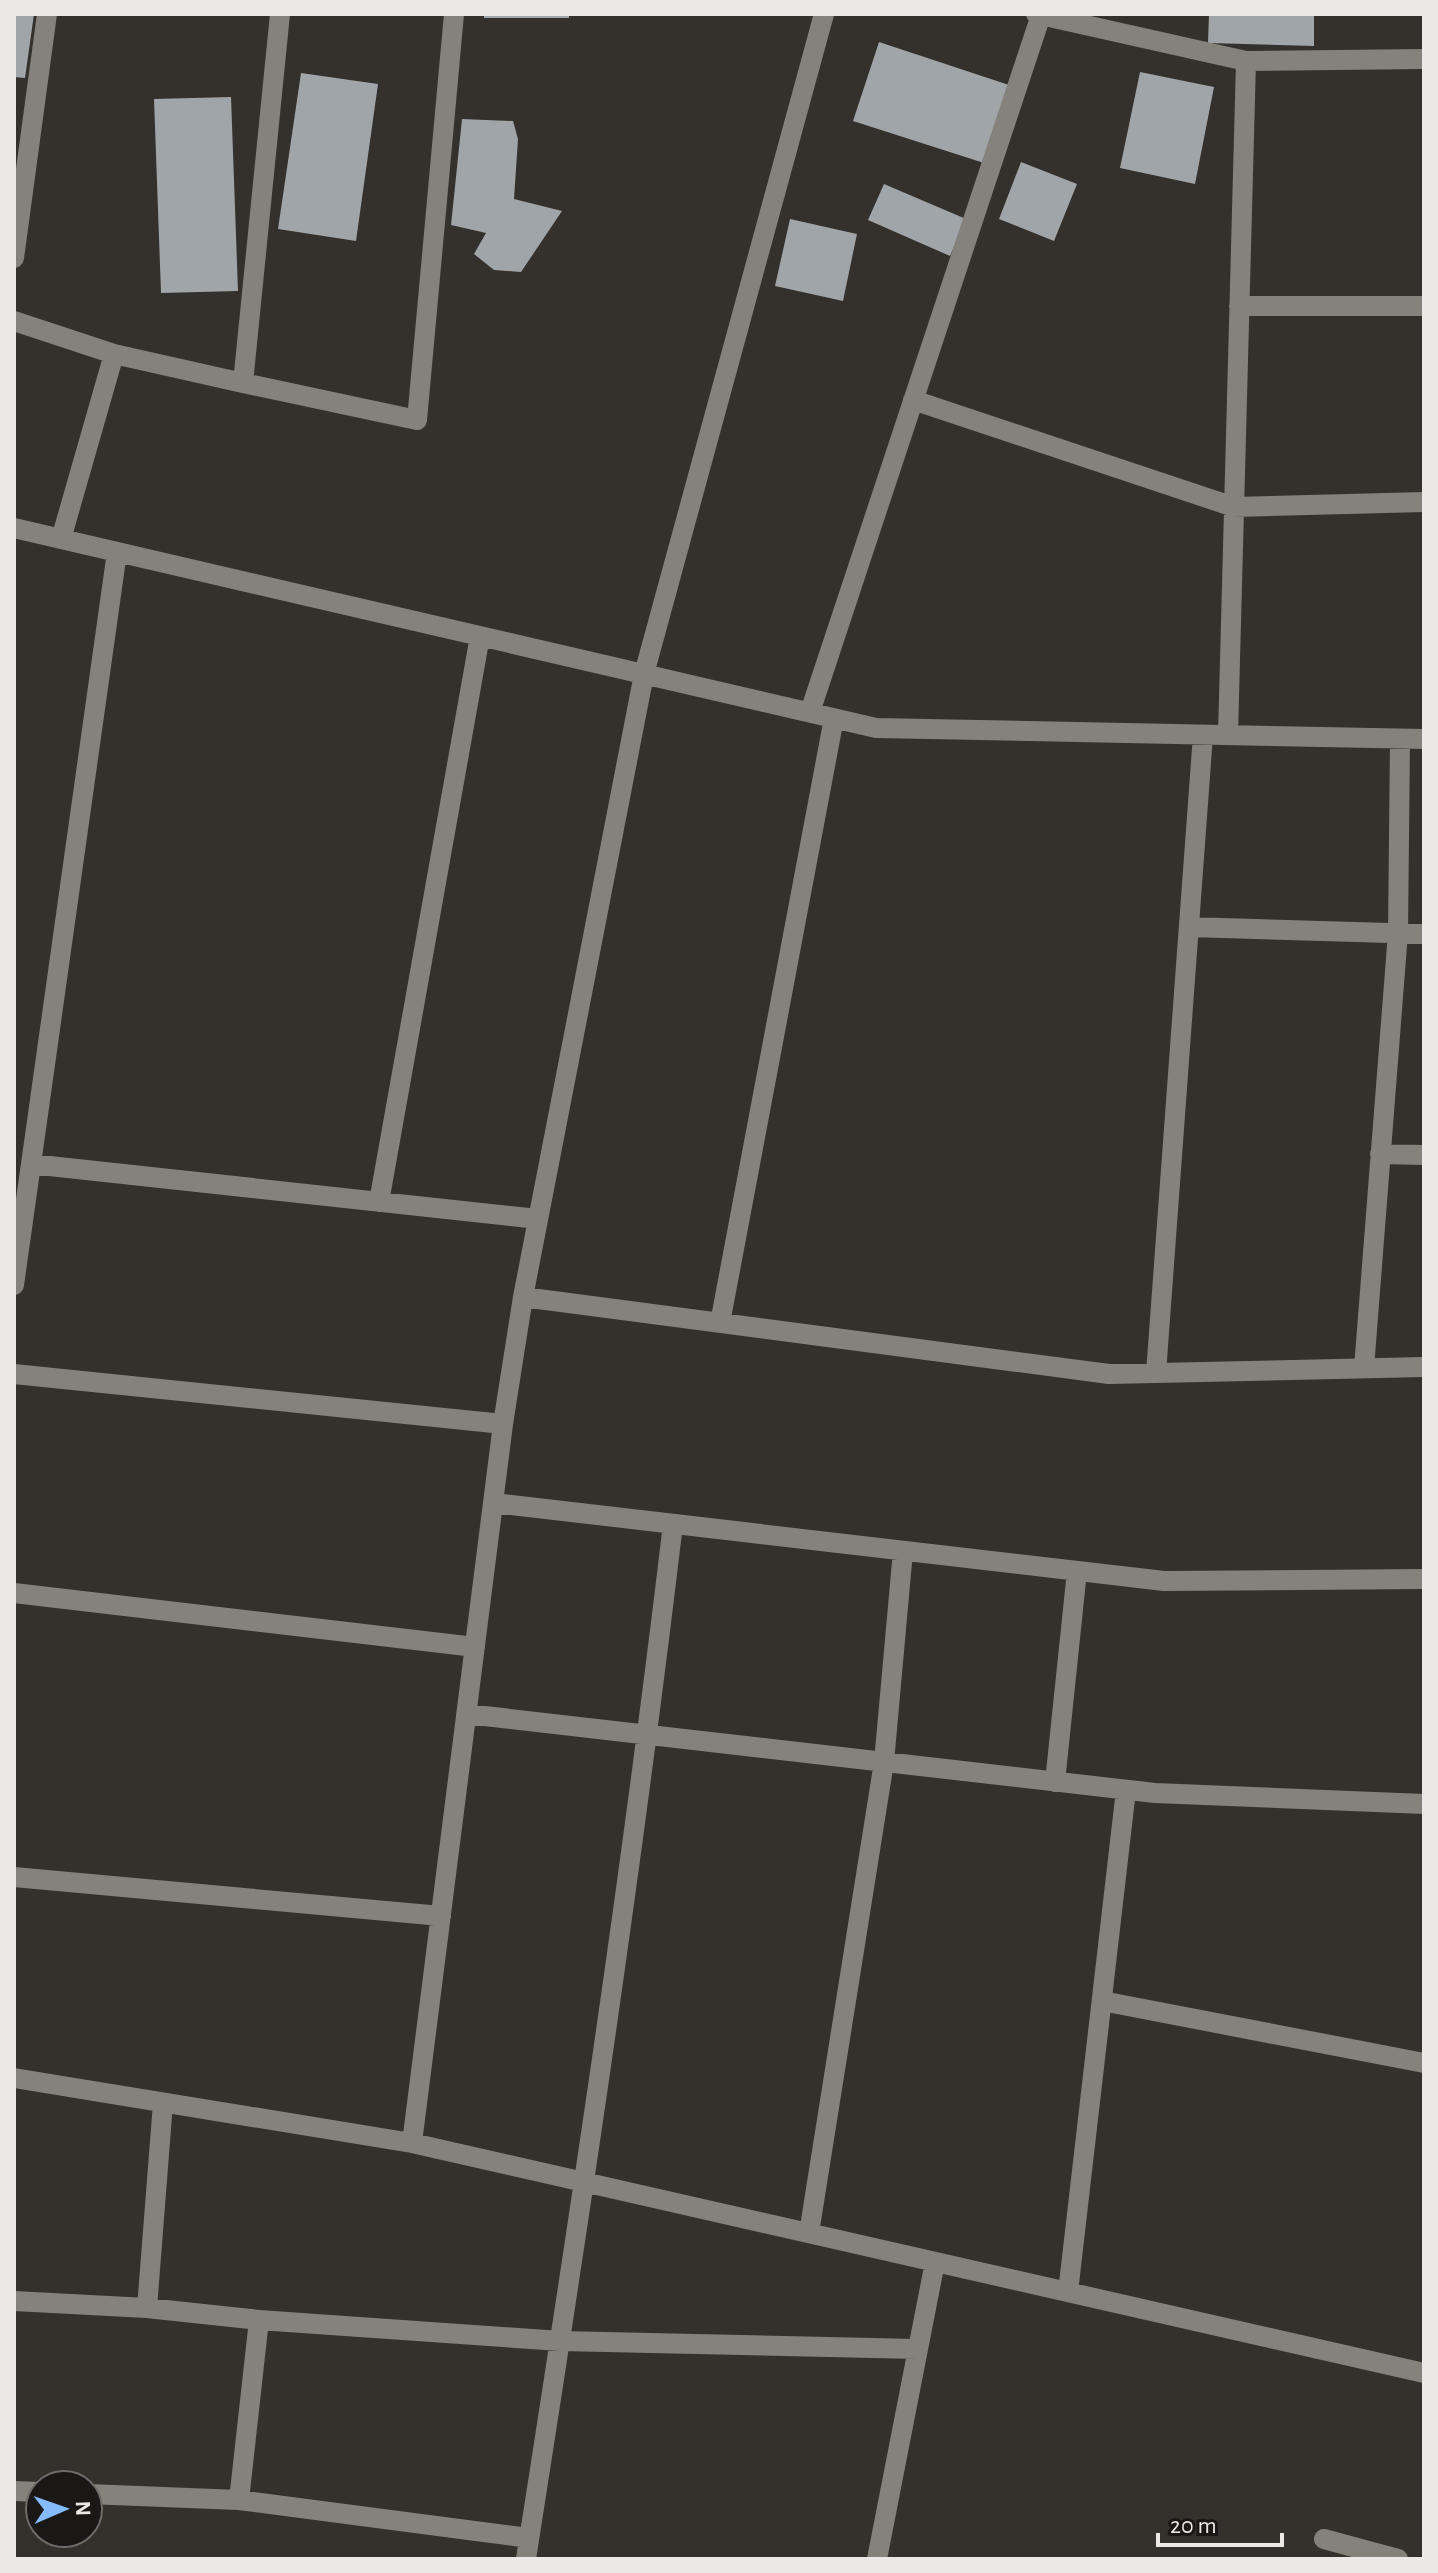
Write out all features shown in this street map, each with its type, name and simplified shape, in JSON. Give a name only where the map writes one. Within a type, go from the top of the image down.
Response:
[{"type":"street","points":[[14,258],[47,14]]},
{"type":"street","points":[[243,383],[280,14]]},
{"type":"street","points":[[14,321],[114,354],[417,420],[454,14]]},
{"type":"street","points":[[412,2143],[503,1424],[538,1219],[644,674],[824,14]]},
{"type":"street","points":[[810,712],[1039,14],[1246,61],[1424,59]]},
{"type":"street","points":[[1228,735],[1246,61]]},
{"type":"street","points":[[1239,306],[1424,306]]},
{"type":"street","points":[[61,539],[114,354]]},
{"type":"street","points":[[913,400],[1234,507],[1424,502]]},
{"type":"street","points":[[14,528],[876,728],[1424,739]]},
{"type":"street","points":[[14,1285],[117,552]]},
{"type":"street","points":[[379,1202],[480,636]]},
{"type":"street","points":[[720,1323],[834,718]]},
{"type":"street","points":[[1156,1373],[1203,735]]},
{"type":"street","points":[[1364,1368],[1398,933],[1400,739]]},
{"type":"street","points":[[1189,927],[1424,934]]},
{"type":"street","points":[[1380,1154],[1424,1155]]},
{"type":"street","points":[[31,1164],[538,1219]]},
{"type":"street","points":[[523,1297],[1109,1374],[1424,1367]]},
{"type":"street","points":[[14,1374],[503,1424]]},
{"type":"street","points":[[494,1503],[1164,1581],[1424,1579]]},
{"type":"street","points":[[104,2495],[239,2500],[527,2549],[585,2182],[648,1735],[673,1524]]},
{"type":"street","points":[[809,2233],[884,1762],[903,1551]]},
{"type":"street","points":[[1055,1782],[1077,1571]]},
{"type":"street","points":[[14,1593],[475,1647]]},
{"type":"street","points":[[467,1714],[1126,1790],[1424,1804]]},
{"type":"street","points":[[1068,2292],[1126,1790]]},
{"type":"street","points":[[14,1877],[441,1916]]},
{"type":"street","points":[[1102,2001],[1424,2063]]},
{"type":"street","points":[[14,2078],[412,2143],[1424,2373]]},
{"type":"street","points":[[147,2308],[163,2103]]},
{"type":"street","points":[[877,2559],[935,2262]]},
{"type":"street","points":[[14,2301],[147,2308],[259,2320],[560,2341],[917,2349]]},
{"type":"street","points":[[239,2500],[259,2320]]},
{"type":"street","points":[[1324,2539],[1398,2559]]},
{"type":"building","points":[[14,14],[34,14],[25,78],[14,77]]},
{"type":"building","points":[[484,14],[569,14],[569,18],[484,18]]},
{"type":"building","points":[[1209,14],[1314,14],[1314,46],[1208,43]]},
{"type":"building","points":[[879,42],[1009,85],[984,163],[853,121]]},
{"type":"building","points":[[1140,72],[1214,87],[1195,184],[1120,168]]},
{"type":"building","points":[[301,73],[378,84],[356,241],[278,229]]},
{"type":"building","points":[[231,97],[238,291],[161,293],[154,99]]},
{"type":"building","points":[[462,119],[513,121],[518,139],[514,199],[562,211],[521,272],[494,270],[474,254],[486,233],[451,225]]},
{"type":"building","points":[[1021,162],[1077,184],[1054,241],[999,219]]},
{"type":"building","points":[[884,184],[966,219],[950,256],[868,220]]},
{"type":"building","points":[[790,219],[857,234],[843,301],[775,286]]}]
